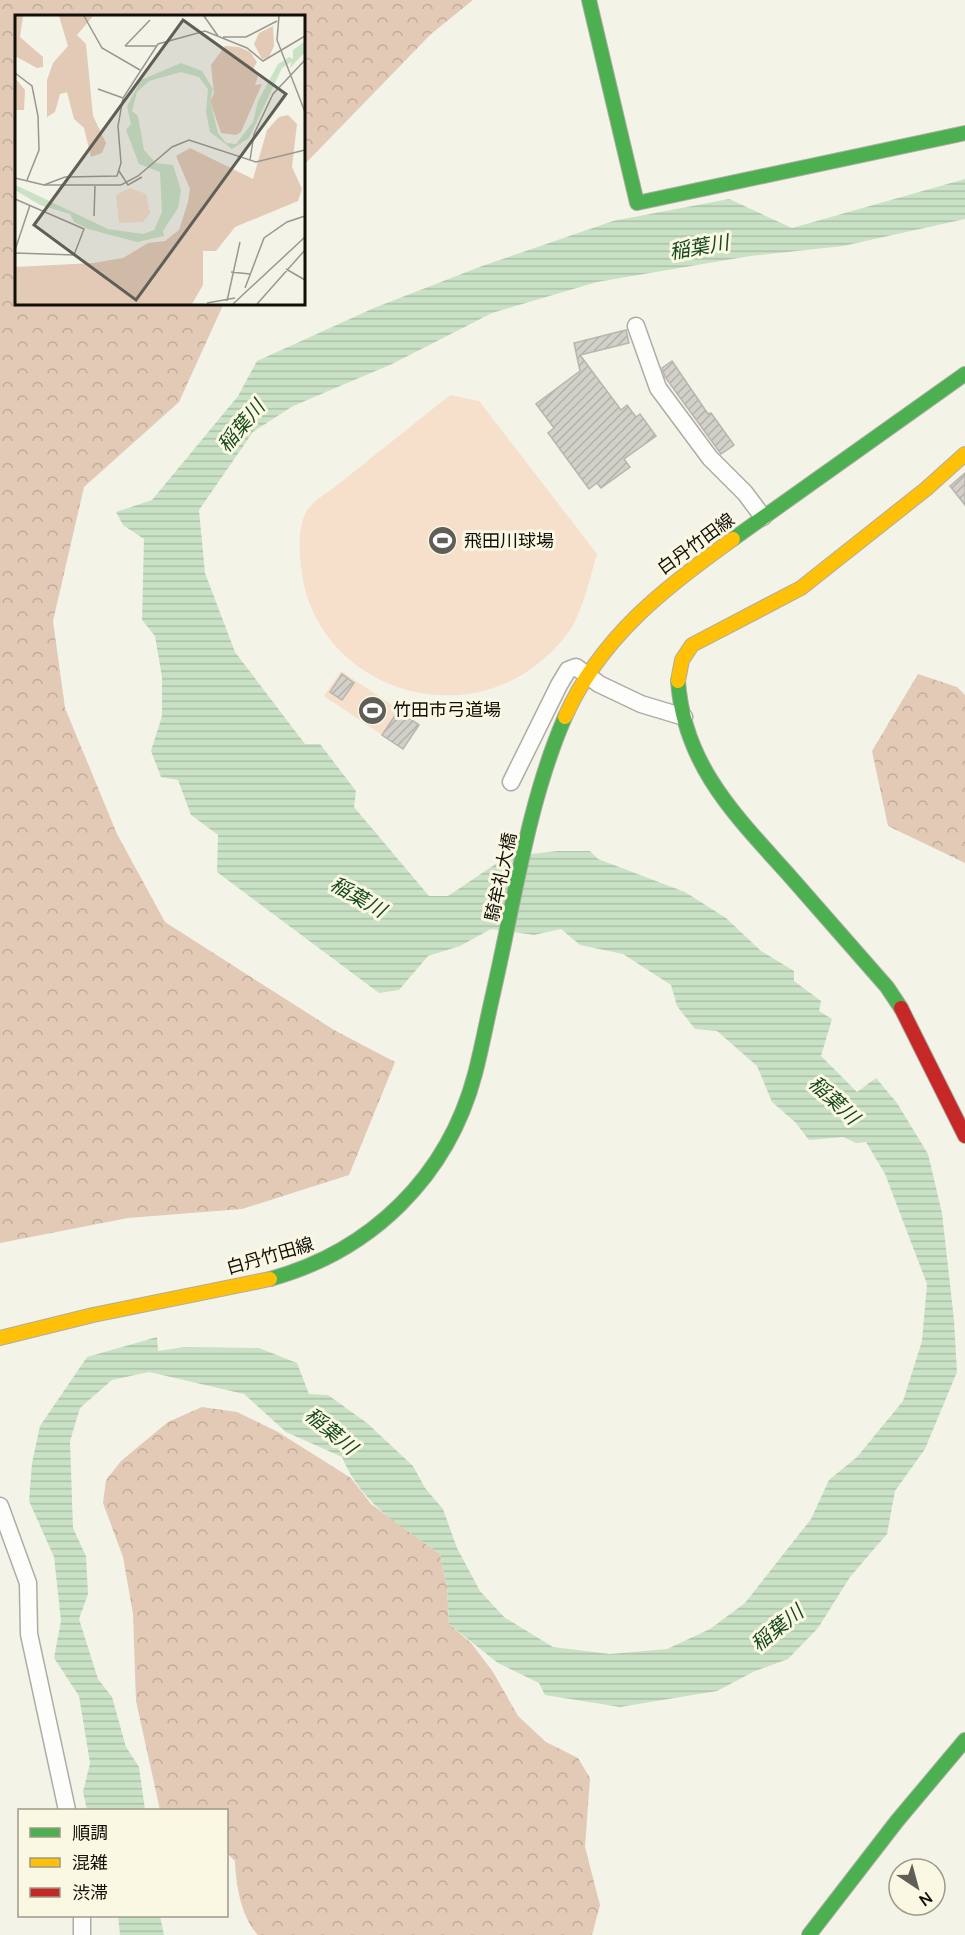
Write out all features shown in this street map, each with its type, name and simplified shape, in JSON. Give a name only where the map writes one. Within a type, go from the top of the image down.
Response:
[{"type":"street","points":[[590,0],[637,203],[965,134]]},
{"type":"street","points":[[636,326],[658,388],[710,458],[745,493],[763,517]]},
{"type":"street","name":"白丹竹田線","points":[[534,813],[544,770],[559,729],[586,674],[612,638],[646,604],[763,517],[965,374]]},
{"type":"street","points":[[965,454],[910,502],[801,588],[688,649],[678,676],[684,717],[703,773],[723,801],[887,987],[909,1019],[965,1136]]},
{"type":"street","points":[[511,783],[568,670],[576,667],[599,684],[641,704],[684,717]]},
{"type":"street","name":"騎牟礼大橋","points":[[504,949],[534,813]]},
{"type":"street","name":"白丹竹田線","points":[[0,1338],[294,1271],[346,1249],[389,1218],[425,1178],[454,1132],[475,1075],[504,949]]},
{"type":"street","points":[[0,1506],[28,1583],[29,1634],[67,1809]]},
{"type":"street","points":[[809,1935],[897,1821],[965,1740]]},
{"type":"street","points":[[82,1917],[82,1935]]},
{"type":"green space","points":[[0,0],[473,0],[431,34],[304,165],[304,15],[15,15],[15,304],[224,304],[179,402],[84,487],[53,621],[65,708],[117,834],[165,922],[334,1030],[395,1062],[349,1175],[242,1209],[128,1218],[0,1243]]},
{"type":"green space","points":[[918,674],[957,687],[965,695],[965,863],[888,826],[872,751]]},
{"type":"green space","points":[[202,1407],[237,1412],[278,1432],[351,1478],[371,1504],[440,1554],[447,1587],[449,1624],[472,1644],[493,1672],[518,1716],[546,1742],[578,1758],[590,1778],[585,1847],[600,1905],[592,1935],[258,1935],[252,1928],[238,1890],[235,1861],[228,1854],[228,1809],[160,1809],[136,1701],[133,1614],[123,1557],[103,1503],[106,1480],[121,1461],[168,1422]]},
{"type":"shaded area","name":"飛田川球場","points":[[450,395],[479,401],[597,554],[578,615],[566,636],[555,648],[531,669],[496,687],[458,695],[421,693],[386,682],[354,664],[328,637],[310,605],[301,566],[300,545],[303,518],[312,504]]},
{"type":"shaded area","name":"竹田市弓道場","points":[[341,671],[420,724],[403,749],[324,696]]},
{"type":"water","name":"稲葉川","points":[[965,179],[965,219],[843,246],[750,256],[597,282],[492,313],[392,364],[293,406],[253,432],[199,510],[205,573],[235,652],[305,744],[320,744],[356,791],[354,807],[429,896],[448,896],[506,857],[557,851],[590,851],[598,859],[685,892],[726,918],[761,951],[794,971],[794,981],[821,1001],[819,1011],[832,1019],[821,1056],[857,1092],[876,1078],[897,1103],[928,1154],[942,1213],[954,1320],[957,1372],[925,1449],[895,1491],[887,1534],[850,1577],[818,1628],[788,1659],[755,1671],[717,1691],[620,1707],[545,1695],[539,1683],[498,1663],[449,1624],[447,1587],[440,1554],[371,1501],[360,1489],[342,1457],[286,1432],[244,1394],[149,1372],[112,1380],[80,1408],[70,1441],[73,1528],[86,1556],[88,1594],[79,1619],[98,1679],[112,1697],[126,1747],[139,1767],[145,1809],[87,1809],[83,1792],[90,1763],[79,1696],[54,1658],[61,1621],[54,1557],[29,1501],[32,1463],[40,1426],[87,1357],[157,1337],[158,1351],[184,1347],[259,1348],[297,1363],[309,1394],[328,1395],[367,1423],[413,1466],[425,1488],[443,1509],[457,1548],[480,1591],[504,1617],[553,1647],[610,1654],[667,1649],[710,1629],[745,1603],[811,1519],[829,1480],[857,1457],[903,1401],[922,1341],[927,1284],[885,1174],[866,1142],[856,1143],[843,1137],[809,1140],[795,1122],[772,1102],[757,1066],[717,1031],[695,1029],[677,1006],[671,985],[623,954],[580,945],[561,929],[534,935],[491,929],[460,946],[428,956],[399,990],[379,993],[217,872],[218,835],[191,815],[178,780],[161,777],[151,751],[162,716],[162,677],[155,636],[142,620],[144,539],[123,525],[116,512],[152,500],[238,396],[257,361],[374,308],[482,266],[613,221],[729,199],[792,228]]},
{"type":"water","points":[[118,1917],[160,1917],[164,1935],[120,1935]]},
{"type":"building","points":[[626,330],[629,343],[580,355],[621,410],[627,405],[636,417],[640,414],[656,436],[624,459],[630,467],[601,488],[597,483],[589,489],[548,433],[554,428],[536,404],[580,371],[574,343]]},
{"type":"building","points":[[672,361],[708,414],[711,413],[734,445],[721,454],[665,377],[662,368]]},
{"type":"building","points":[[965,473],[965,505],[950,486]]},
{"type":"building","points":[[342,674],[354,683],[342,700],[330,692]]},
{"type":"building","points":[[398,711],[419,725],[403,749],[382,735]]},
{"type":"traffic: fast","points":[[589,0],[637,203],[965,133]]},
{"type":"traffic: fast","points":[[733,539],[965,374]]},
{"type":"traffic: fast","points":[[678,681],[682,711],[690,738],[715,787],[749,831],[887,987],[901,1008]]},
{"type":"traffic: fast","points":[[270,1279],[307,1266],[341,1250],[373,1229],[401,1204],[425,1176],[446,1145],[463,1111],[475,1074],[531,818],[565,717]]},
{"type":"traffic: fast","points":[[809,1935],[897,1821],[965,1740]]},
{"type":"traffic: slow","points":[[678,681],[682,660],[692,645],[801,588],[926,489],[965,454]]},
{"type":"traffic: slow","points":[[565,717],[579,689],[615,639],[659,596],[733,539]]},
{"type":"traffic: slow","points":[[0,1338],[93,1315],[270,1279]]},
{"type":"traffic: jam","points":[[901,1008],[965,1136]]},
{"type":"place","name":"飛田川球場","points":[[443,541]]},
{"type":"place","name":"竹田市弓道場","points":[[372,710]]}]
